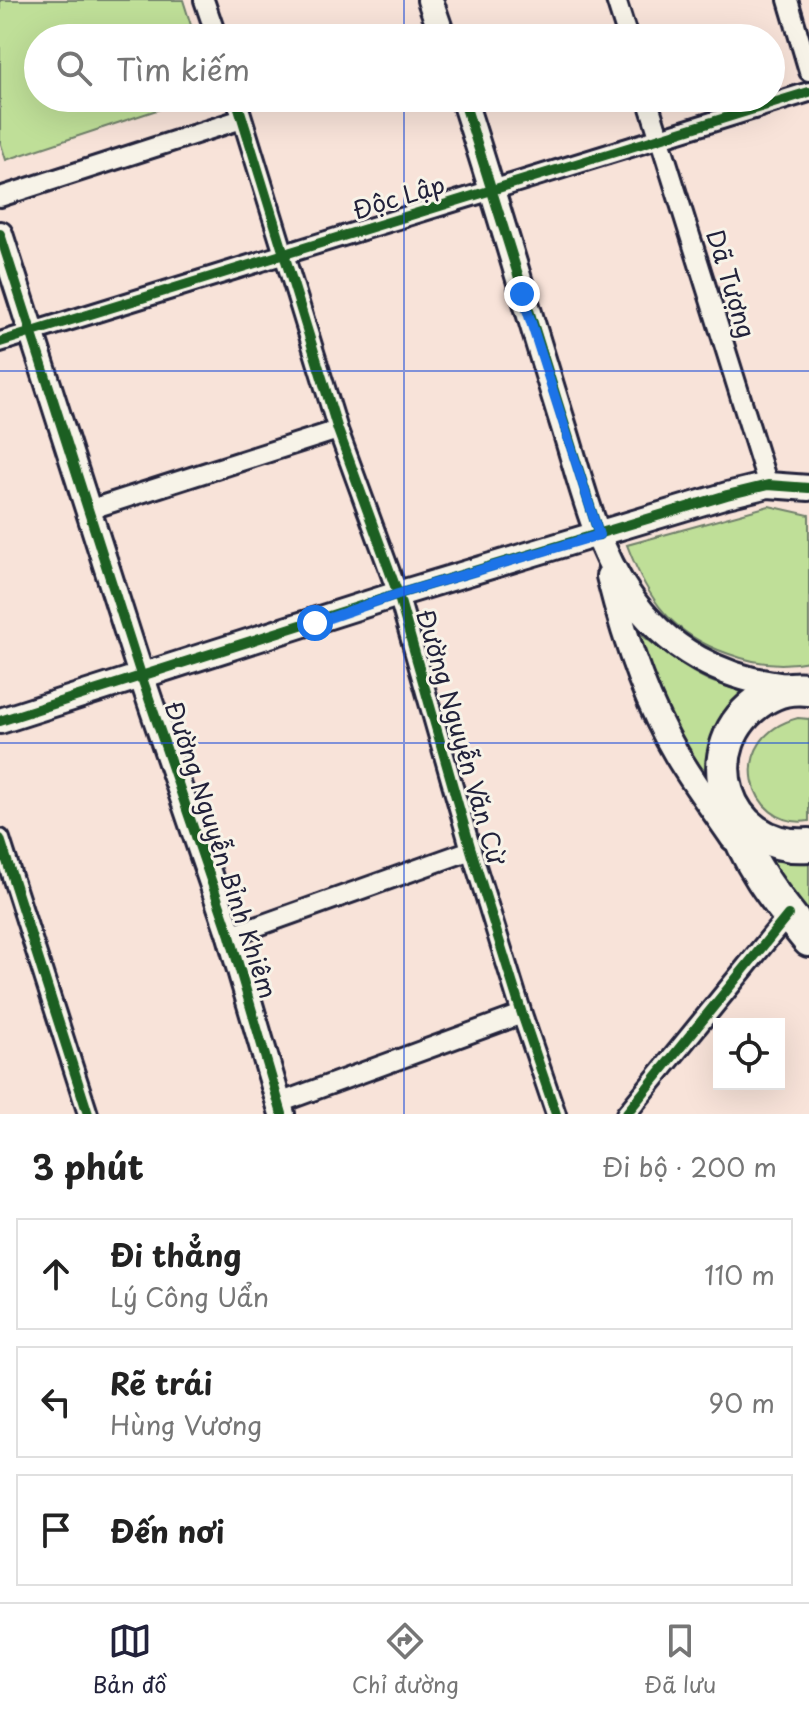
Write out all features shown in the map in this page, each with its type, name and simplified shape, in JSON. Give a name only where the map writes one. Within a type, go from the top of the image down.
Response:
[{"type":"highway","points":[[803,686],[769,696],[748,709],[733,727],[724,750],[722,774],[745,851],[759,877],[809,940]]},
{"type":"highway","points":[[734,811],[768,839],[793,847],[809,845]]},
{"type":"street","points":[[204,0],[212,24]]},
{"type":"street","points":[[616,0],[624,24]]},
{"type":"street","points":[[788,0],[809,71]]},
{"type":"street","points":[[434,1],[440,24]]},
{"type":"street","name":"Độc Lập","points":[[785,99],[809,92]]},
{"type":"street","name":"Đường Nguyễn Văn Cừ","points":[[240,112],[338,430],[398,594],[471,850],[556,1114]]},
{"type":"street","points":[[467,112],[599,535],[622,623],[678,756],[759,877]]},
{"type":"street","name":"Dã Tượng","points":[[651,112],[768,485]]},
{"type":"street","name":"Độc Lập","points":[[0,342],[744,112]]},
{"type":"street","points":[[0,197],[242,119]]},
{"type":"street","name":"Đường Nguyễn Bỉnh Khiêm","points":[[0,234],[142,678],[230,936],[281,1108]]},
{"type":"street","points":[[88,510],[338,430]]},
{"type":"street","points":[[0,721],[398,594],[727,495],[768,485],[809,488]]},
{"type":"street","points":[[599,535],[628,594],[648,619],[672,641],[699,660],[729,674],[760,684],[803,686]]},
{"type":"street","points":[[678,756],[702,784],[734,811]]},
{"type":"street","points":[[0,839],[88,1114]]},
{"type":"street","points":[[230,936],[471,850]]},
{"type":"street","points":[[626,1114],[788,915]]},
{"type":"street","points":[[281,1108],[522,1014]]},
{"type":"green space","points":[[0,0],[183,0],[191,24],[24,24],[24,112],[151,112],[6,160],[0,141]]},
{"type":"green space","points":[[769,506],[809,515],[809,661],[769,664],[749,660],[692,637],[677,626],[653,599],[627,545]]},
{"type":"green space","points":[[639,633],[690,670],[735,689],[748,698],[708,775],[675,727]]},
{"type":"green space","points":[[798,718],[809,719],[809,821],[788,820],[771,811],[759,797],[752,780],[753,761],[760,743],[775,728]]},
{"type":"green space","points":[[809,857],[809,922],[761,861],[796,861]]},
{"type":"cycle path","points":[[785,99],[809,92]]},
{"type":"cycle path","points":[[240,112],[338,430],[398,594],[471,850],[556,1114]]},
{"type":"cycle path","points":[[467,112],[599,535]]},
{"type":"cycle path","points":[[0,342],[744,112]]},
{"type":"cycle path","points":[[0,234],[142,678],[230,936],[282,1114]]},
{"type":"cycle path","points":[[0,721],[398,594],[727,495],[768,485],[809,488]]},
{"type":"cycle path","points":[[0,839],[88,1114]]},
{"type":"cycle path","points":[[626,1114],[788,915]]},
{"type":"route","points":[[315,623],[398,594],[599,535],[522,294]]}]
